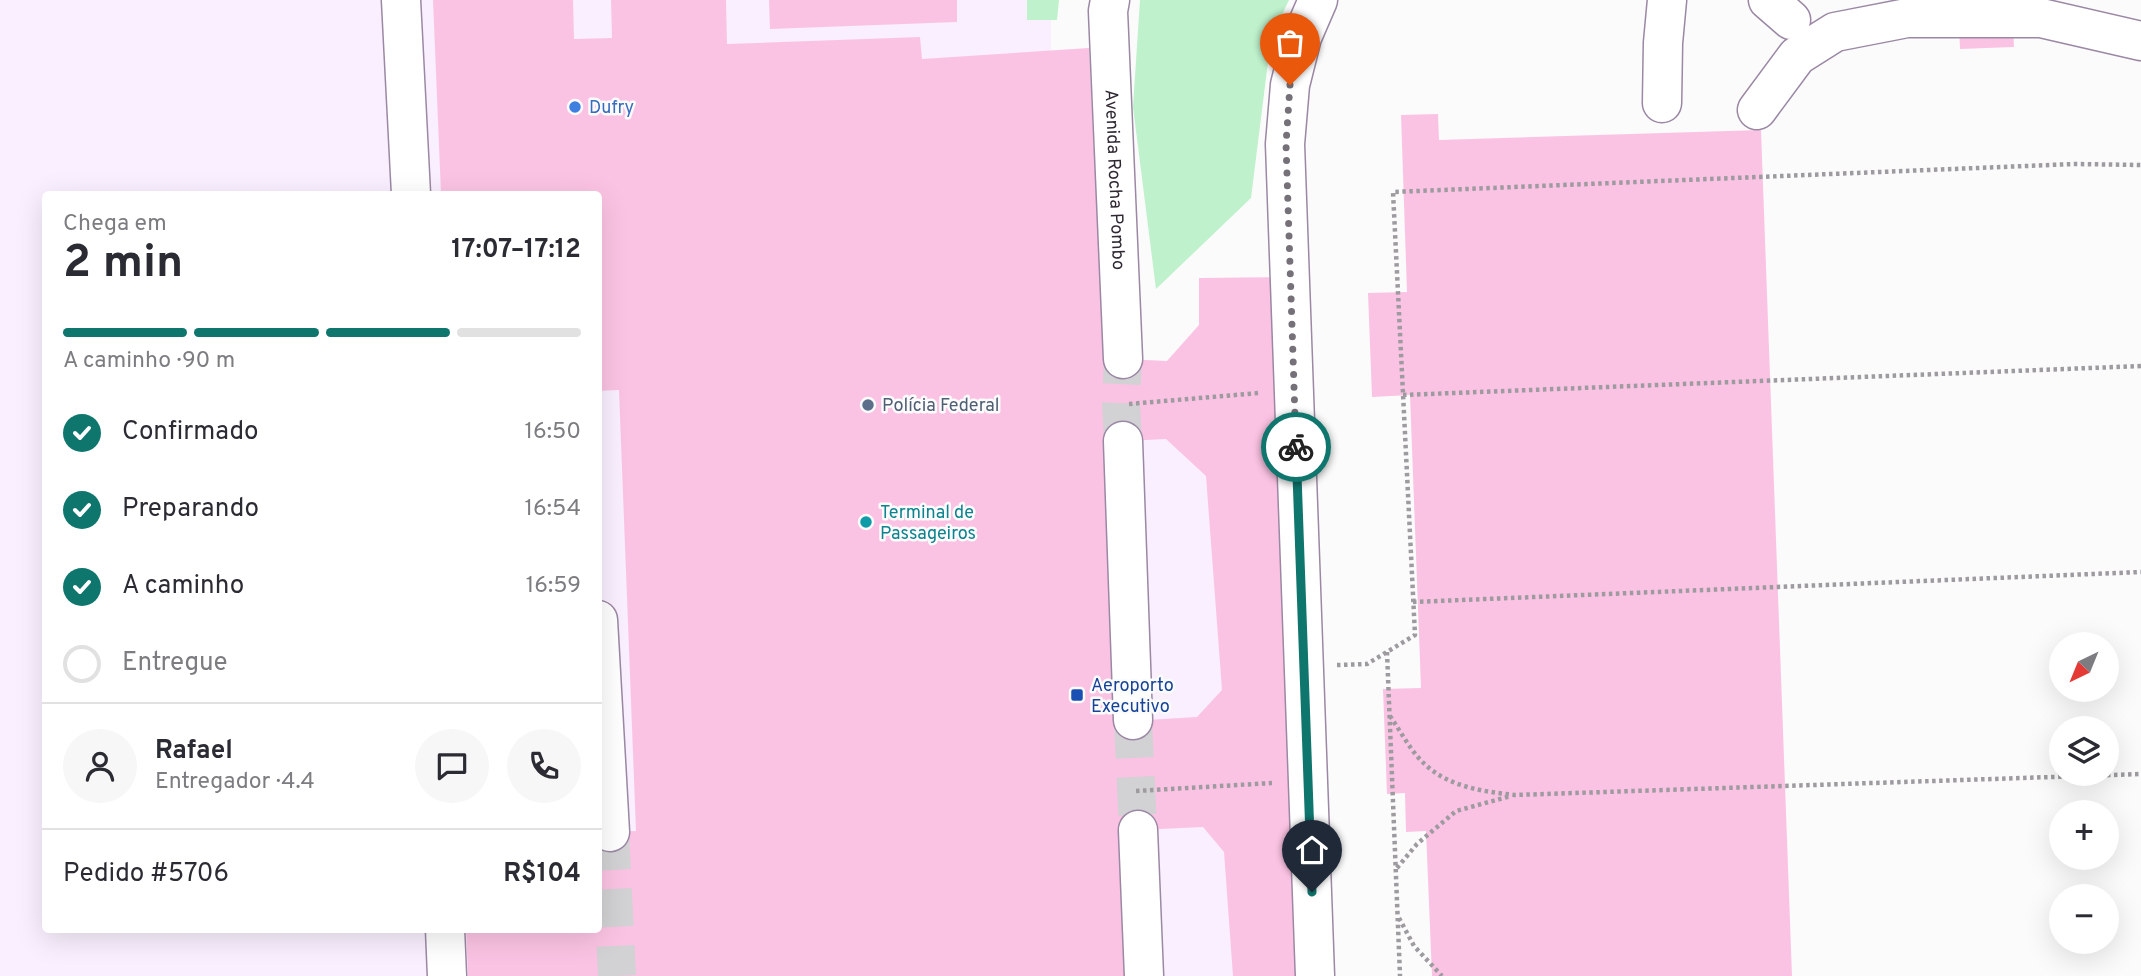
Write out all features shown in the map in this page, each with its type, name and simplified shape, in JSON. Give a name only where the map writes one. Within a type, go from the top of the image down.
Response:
[{"type":"main road","points":[[401,0],[411,191]]},
{"type":"main road","name":"Avenida Rocha Pombo","points":[[1110,0],[1108,11],[1123,359]]},
{"type":"main road","points":[[1315,976],[1286,144],[1290,85],[1302,37],[1318,0]]},
{"type":"main road","points":[[1662,103],[1662,43],[1667,0]]},
{"type":"main road","points":[[1757,110],[1785,25],[1835,32],[1907,18],[2041,18],[2141,41]]},
{"type":"main road","points":[[1122,423],[1133,720]]},
{"type":"main road","points":[[602,719],[610,832]]},
{"type":"main road","points":[[1138,830],[1144,976]]},
{"type":"main road","points":[[445,933],[447,976]]},
{"type":"path","points":[[1367,664],[1415,635],[1393,192],[2074,164],[2141,165]]},
{"type":"path","points":[[1403,395],[2141,366]]},
{"type":"path","points":[[1122,423],[1294,390]]},
{"type":"path","points":[[1413,601],[2141,572]]},
{"type":"path","points":[[1387,651],[1400,976]]},
{"type":"path","points":[[1390,716],[1417,757],[1445,780],[1481,792],[1515,795],[2141,774]]},
{"type":"path","points":[[1136,791],[1308,780]]},
{"type":"path","points":[[1396,869],[1425,836],[1456,811],[1515,795]]},
{"type":"path","points":[[1398,916],[1414,946],[1441,976]]},
{"type":"shaded area","name":"Terminal de Passageiros","points":[[0,0],[1051,0],[1051,51],[1089,48],[1104,360],[1167,361],[1199,325],[1199,278],[1287,277],[1314,976],[0,976]]},
{"type":"green space","points":[[1027,0],[1059,0],[1057,20],[1027,20]]},
{"type":"green space","points":[[1140,0],[1289,0],[1271,38],[1251,198],[1156,289],[1133,107]]},
{"type":"building","name":"Terminal de Passageiros","points":[[433,0],[573,0],[574,39],[612,38],[611,0],[726,0],[727,44],[920,37],[922,59],[1089,48],[1104,361],[1167,361],[1199,325],[1199,278],[1287,277],[1314,976],[1233,976],[1224,852],[1203,827],[1138,830],[1128,976],[468,976],[466,933],[602,933],[602,832],[636,831],[619,390],[602,391],[602,191],[441,191]],"holes":[[[1166,439],[1206,476],[1222,690],[1197,717],[1114,722],[1106,442]]]},
{"type":"building","points":[[769,0],[957,0],[957,22],[770,29]]},
{"type":"building","points":[[1958,0],[2012,0],[2014,47],[1960,49]]},
{"type":"building","points":[[1438,114],[1439,140],[1761,130],[1792,976],[1432,976],[1426,831],[1406,832],[1405,793],[1387,794],[1383,689],[1421,688],[1410,395],[1372,397],[1368,293],[1407,292],[1401,115]]},
{"type":"tunnel","points":[[1123,359],[1123,441]]},
{"type":"tunnel","points":[[1133,720],[1138,830]]},
{"type":"tunnel","points":[[610,832],[617,976]]},
{"type":"way so far","points":[[1290,85],[1286,144],[1287,209],[1296,447]]},
{"type":"place","name":"Dufry","points":[[575,107]]},
{"type":"place","name":"Polícia Federal","points":[[868,405]]},
{"type":"place","name":"Terminal de Passageiros","points":[[866,522]]},
{"type":"place","name":"Aeroporto Executivo","points":[[1077,695]]},
{"type":"route","points":[[1296,447],[1312,892]]}]
